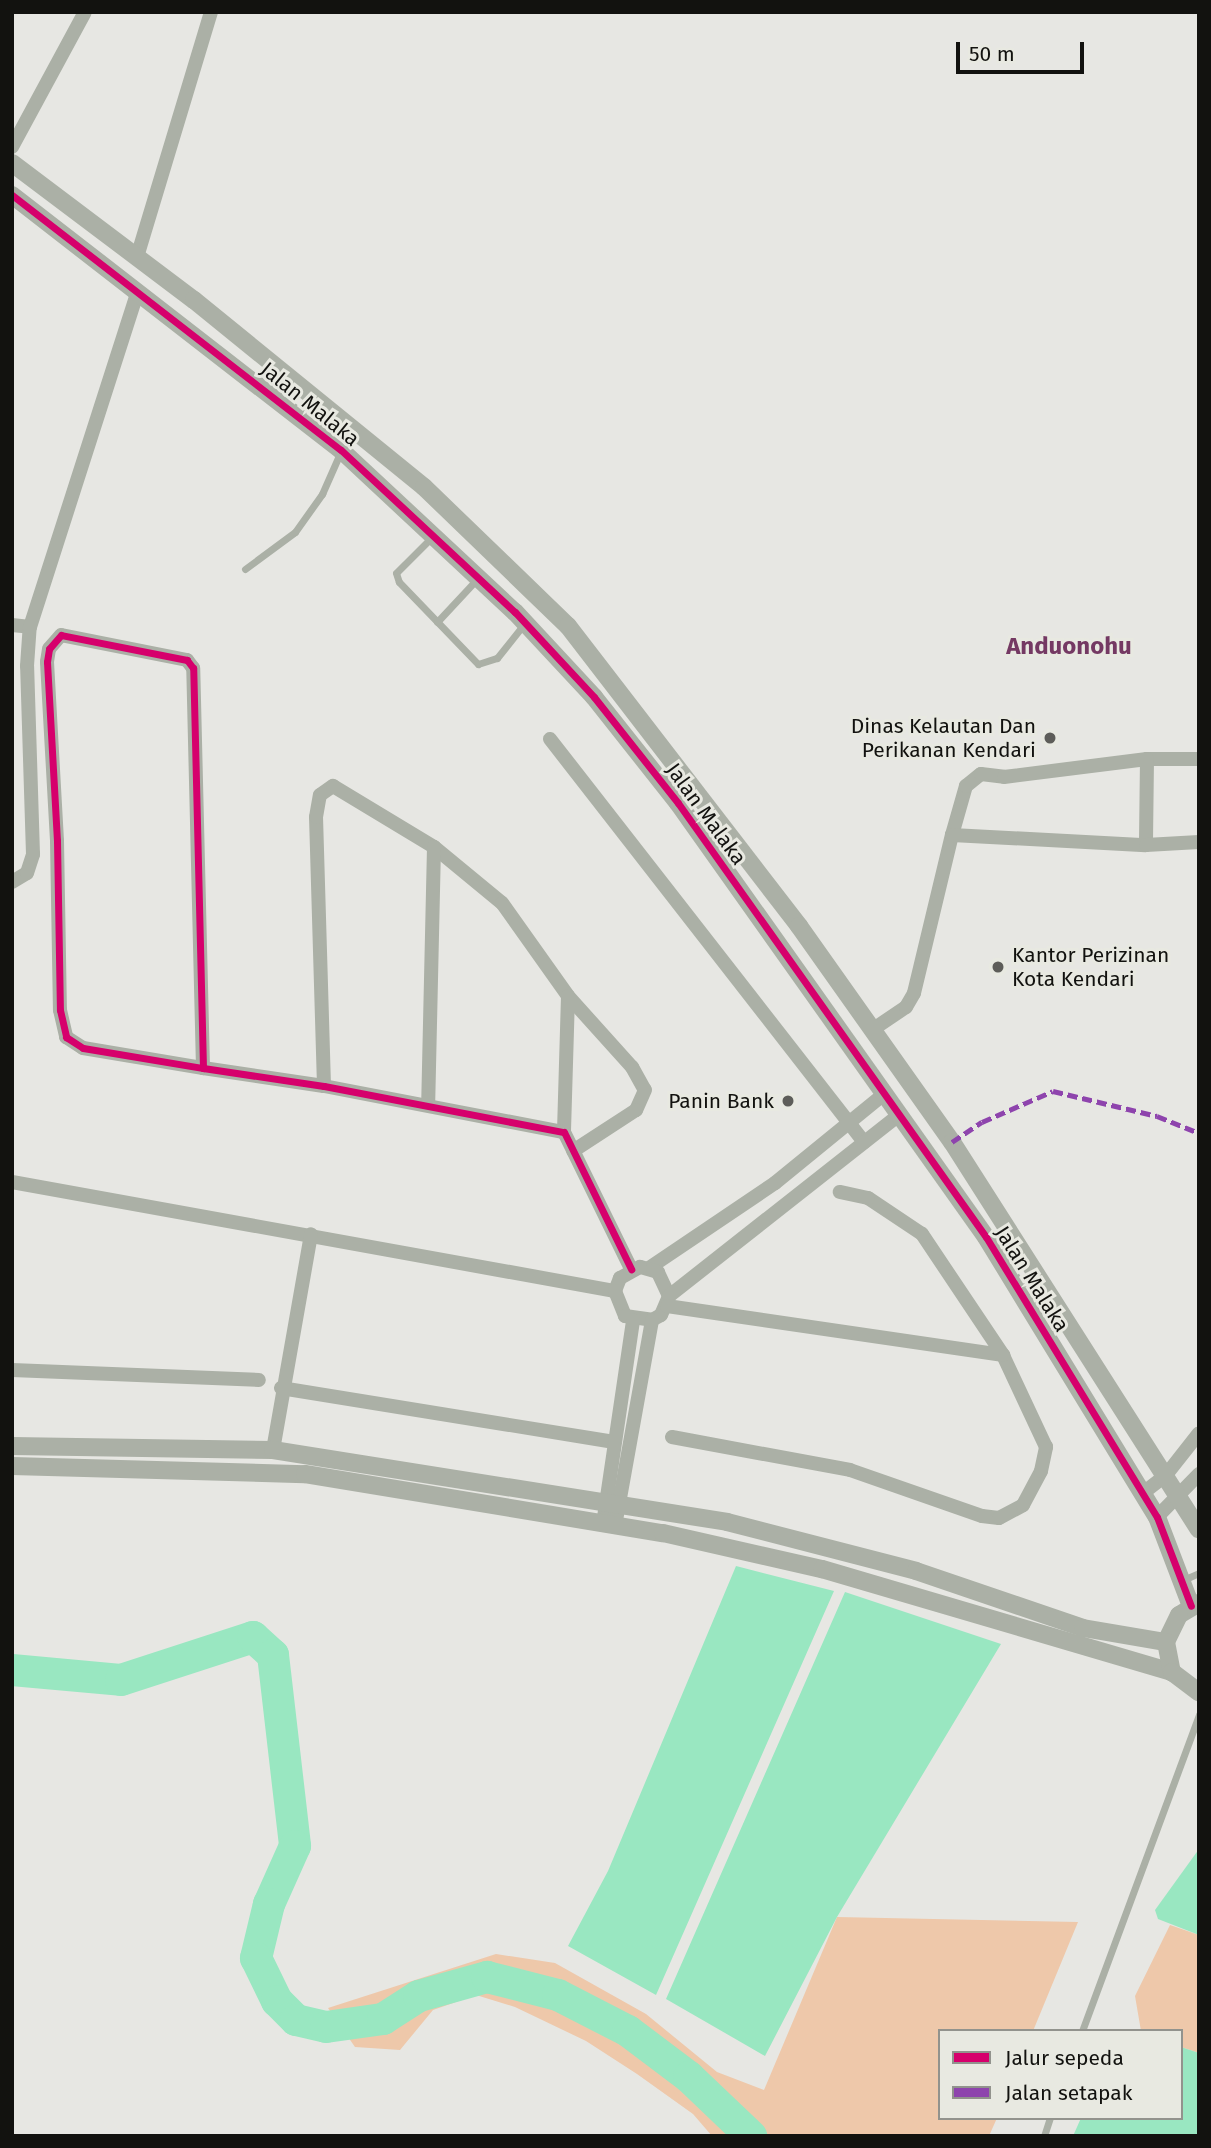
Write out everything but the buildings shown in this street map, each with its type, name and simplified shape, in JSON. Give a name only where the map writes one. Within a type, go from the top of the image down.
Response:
[{"type":"street","points":[[12,147],[85,12]]},
{"type":"street","points":[[137,257],[211,12]]},
{"type":"street","name":"Jalan Malaka","points":[[12,163],[137,257],[424,487],[568,626],[791,915],[872,1030],[1012,1231],[1199,1529]]},
{"type":"street","name":"Jalan Malaka","points":[[12,195],[136,297],[341,450],[427,541],[594,697],[678,803],[879,1099],[899,1115],[1009,1273],[1191,1576],[1195,1604]]},
{"type":"street","points":[[12,882],[27,873],[33,854],[27,666],[30,627],[136,297]]},
{"type":"street","points":[[12,625],[30,627]]},
{"type":"street","points":[[203,1068],[193,668],[187,660],[61,635],[51,644],[47,662],[62,1028],[72,1044],[83,1048],[203,1068],[324,1086],[428,1104],[564,1132]]},
{"type":"street","points":[[550,739],[854,1120],[874,1135]]},
{"type":"street","points":[[872,1030],[906,1007],[914,993],[966,786],[981,774],[1004,777],[1147,759],[1199,759]]},
{"type":"street","points":[[1146,845],[1147,759]]},
{"type":"street","points":[[324,1086],[316,817],[320,795],[328,788],[340,786],[434,847],[502,902],[568,996],[632,1068],[645,1090],[636,1110],[573,1151]]},
{"type":"street","points":[[952,835],[1146,845],[1199,842]]},
{"type":"street","points":[[428,1104],[434,847]]},
{"type":"street","points":[[568,996],[564,1132],[631,1269]]},
{"type":"street","points":[[631,1269],[649,1268],[721,1222],[879,1099]]},
{"type":"street","points":[[609,1525],[619,1460],[652,1320],[668,1301],[738,1242],[899,1115]]},
{"type":"street","points":[[12,1182],[615,1291]]},
{"type":"street","points":[[672,1437],[850,1471],[999,1518],[1023,1505],[1041,1471],[1046,1447],[1003,1355],[922,1234],[868,1198],[840,1192]]},
{"type":"street","points":[[721,1222],[738,1242]]},
{"type":"street","points":[[273,1450],[275,1421],[311,1234]]},
{"type":"street","points":[[649,1268],[664,1279],[668,1301]]},
{"type":"street","points":[[631,1269],[615,1291],[619,1309],[633,1321],[652,1320]]},
{"type":"street","points":[[668,1301],[1003,1355]]},
{"type":"street","points":[[619,1460],[613,1443],[633,1321]]},
{"type":"street","points":[[12,1370],[259,1380]]},
{"type":"street","points":[[282,1388],[613,1443]]},
{"type":"street","points":[[1143,1493],[1166,1475],[1199,1433]]},
{"type":"street","points":[[12,1446],[273,1450],[613,1494],[781,1534],[916,1571],[1083,1628],[1166,1642]]},
{"type":"street","points":[[12,1466],[304,1474],[609,1525],[822,1569],[1172,1672],[1199,1692]]},
{"type":"street","points":[[1157,1517],[1196,1478]]},
{"type":"street","points":[[1172,1672],[1166,1642],[1175,1621],[1195,1604]]},
{"type":"lane","points":[[245,569],[295,532],[322,494],[335,470],[341,450]]},
{"type":"lane","points":[[427,541],[396,573],[399,582],[478,664],[497,658],[520,630]]},
{"type":"lane","points":[[437,622],[472,583]]},
{"type":"lane","points":[[1083,2029],[1199,1714]]},
{"type":"shaded area","points":[[736,1566],[834,1591],[656,1995],[568,1946],[608,1871]]},
{"type":"shaded area","points":[[845,1592],[1001,1644],[837,1917],[765,2056],[666,1999]]},
{"type":"shaded area","points":[[1199,1849],[1199,1935],[1158,1919],[1155,1910]]},
{"type":"shaded area","points":[[837,1917],[1078,1922],[1034,2029],[938,2029],[938,2120],[996,2120],[989,2136],[712,2136],[693,2114],[637,2074],[586,2041],[515,2007],[476,1995],[433,2010],[400,2050],[355,2047],[328,2008],[496,1954],[555,1963],[646,2014],[717,2072],[764,2090]]},
{"type":"shaded area","points":[[1170,1925],[1199,1935],[1199,2053],[1183,2048],[1183,2029],[1141,2029],[1135,1996]]},
{"type":"shaded area","points":[[1183,2048],[1199,2053],[1199,2136],[1073,2136],[1080,2120],[1183,2120]]},
{"type":"waterway","points":[[12,1670],[121,1680],[253,1637],[273,1655],[295,1846],[269,1904],[256,1958],[277,2001],[296,2020],[326,2027],[383,2019],[419,1996],[487,1977],[558,1995],[628,2031],[689,2077],[751,2136]]},
{"type":"marked path","points":[[952,1142],[982,1122],[1053,1091],[1157,1116],[1199,1133]]},
{"type":"cycle path","points":[[12,195],[341,450],[515,612],[594,697],[678,803],[986,1237],[1157,1517],[1191,1606]]},
{"type":"cycle path","points":[[203,1068],[193,668],[187,660],[61,635],[49,649],[47,662],[57,841],[60,1010],[66,1037],[83,1048],[203,1068],[324,1086],[564,1132],[631,1269]]},
{"type":"place","name":"Dinas Kelautan Dan Perikanan Kendari","points":[[1050,738]]},
{"type":"place","name":"Kantor Perizinan Kota Kendari","points":[[998,967]]},
{"type":"place","name":"Panin Bank","points":[[788,1101]]},
{"type":"district","name":"Anduonohu","points":[[1069,647]]}]
